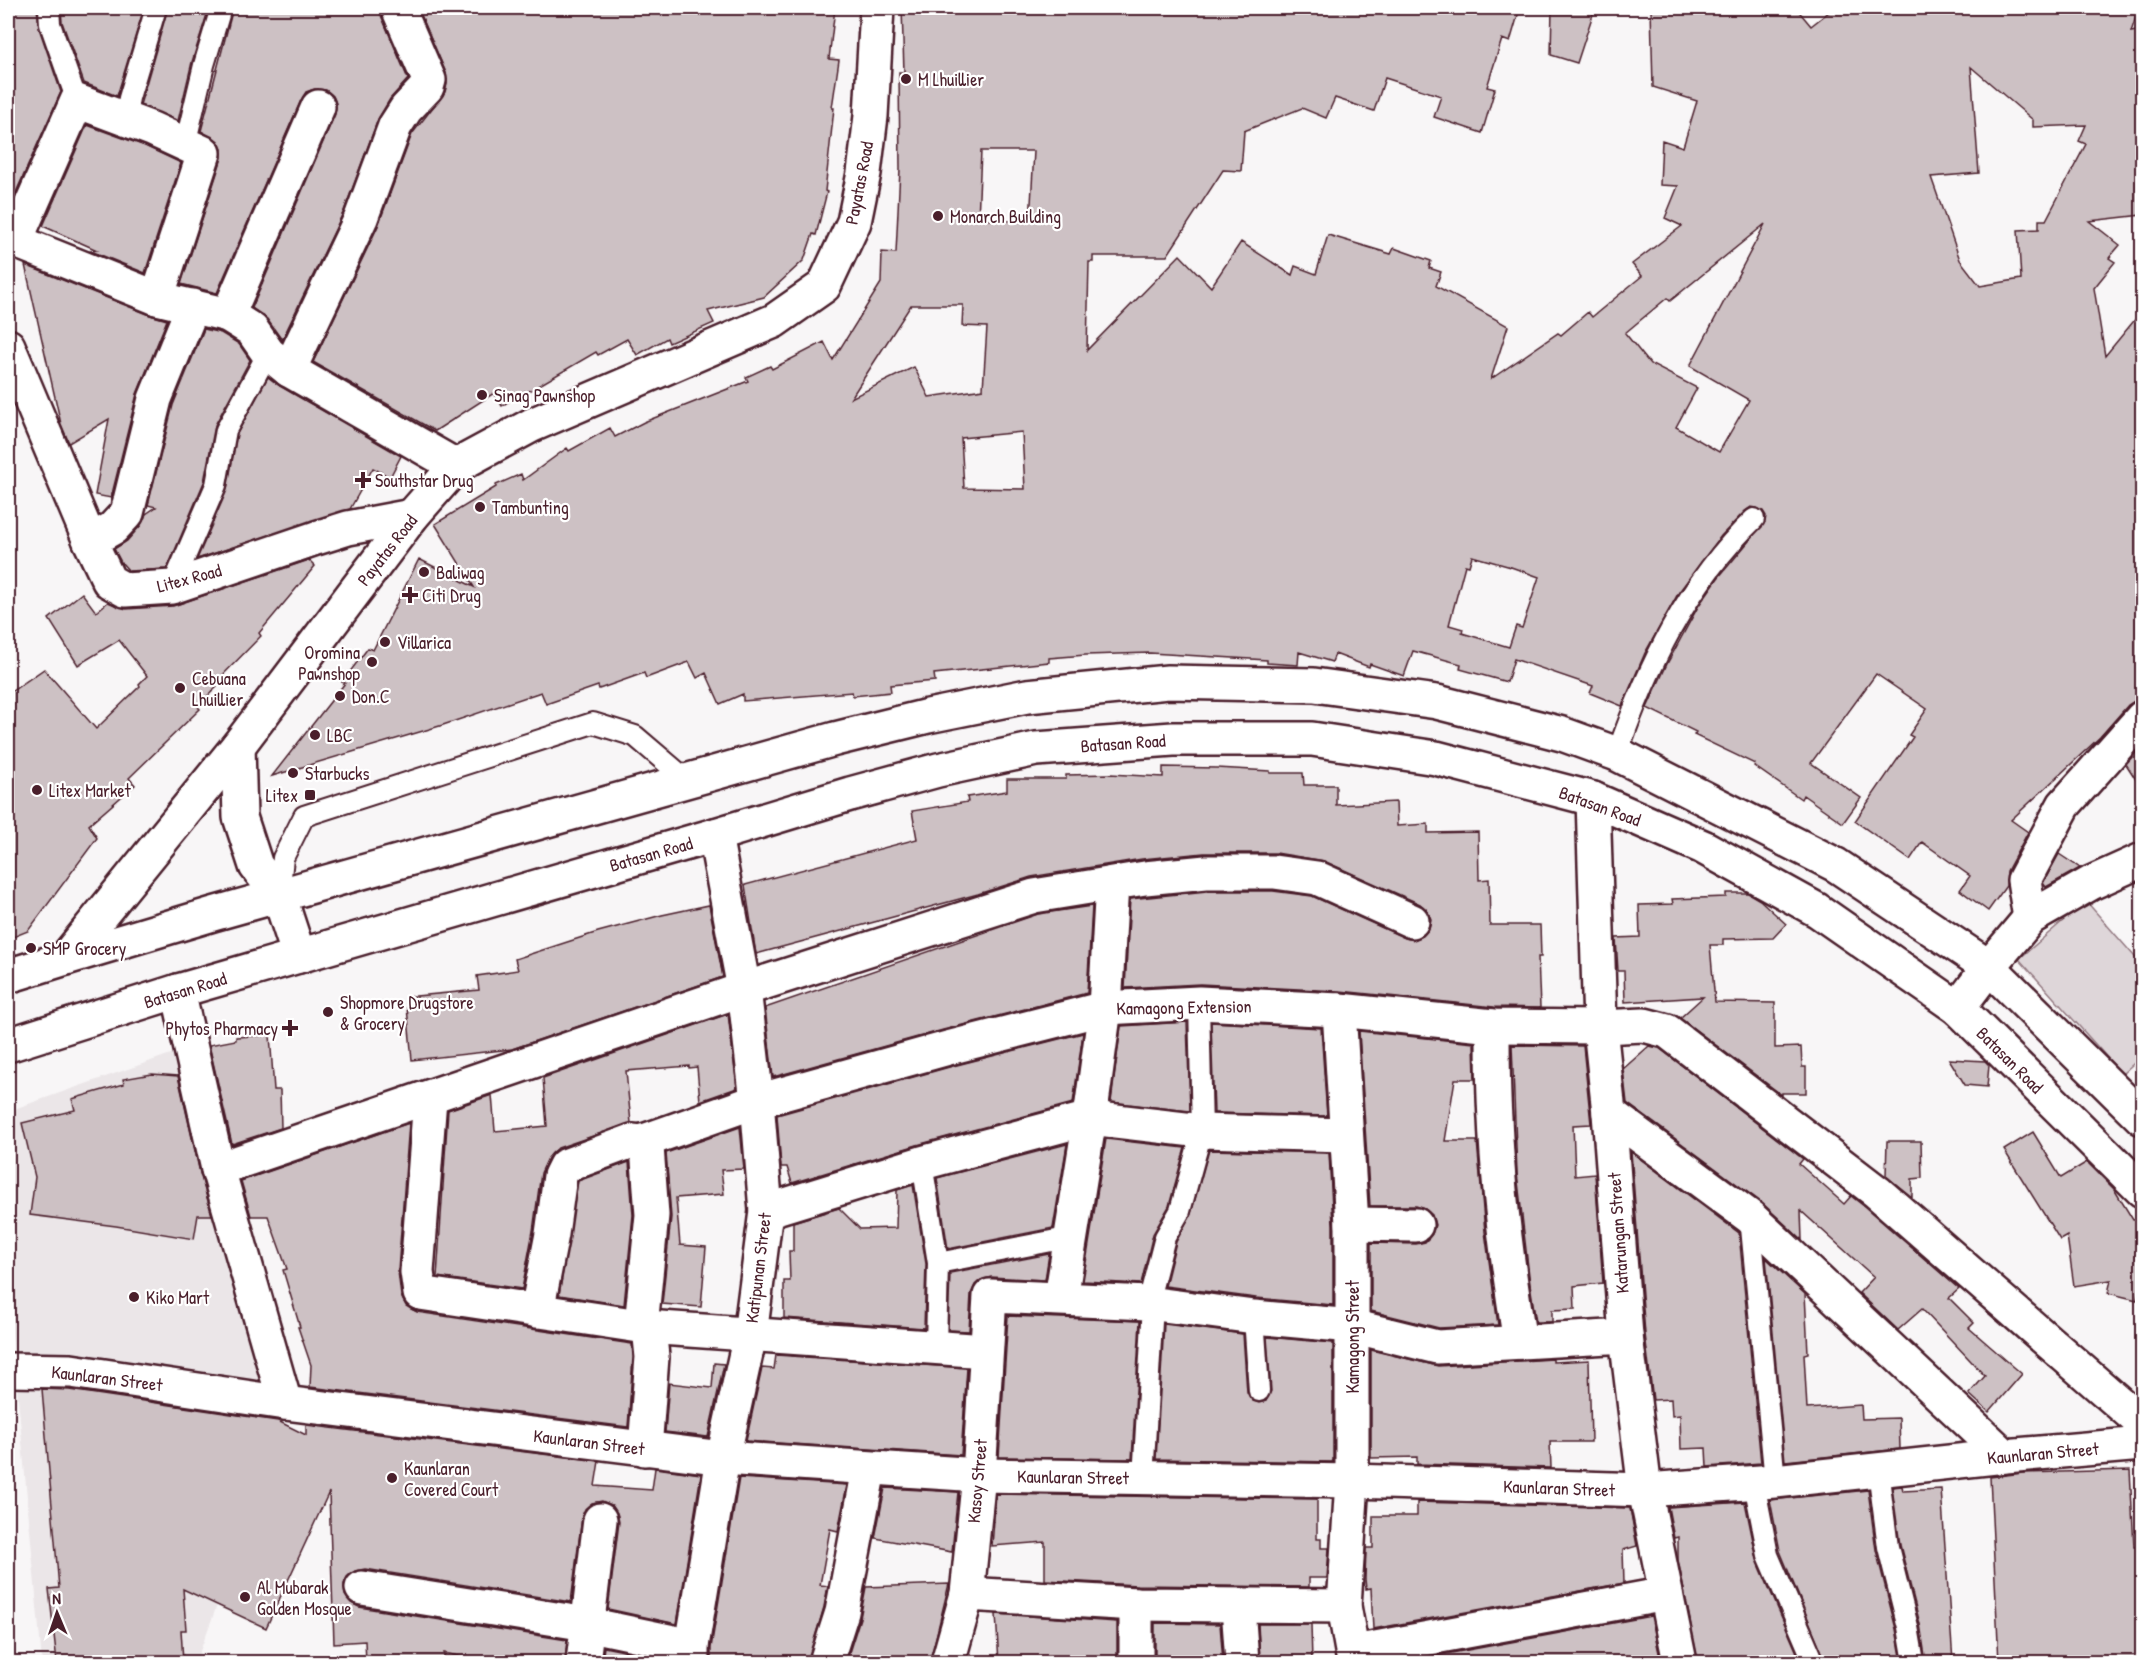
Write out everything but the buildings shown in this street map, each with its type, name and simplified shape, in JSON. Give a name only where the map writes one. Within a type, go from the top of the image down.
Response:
[{"type":"street","points":[[278,361],[361,218],[395,126],[406,109],[427,87],[429,80],[398,8]]},
{"type":"street","name":"Payatas Road","points":[[66,958],[238,746],[412,516],[456,466],[532,425],[774,321],[824,286],[854,222],[864,173],[871,116],[877,8]]},
{"type":"street","points":[[158,298],[204,153],[152,129],[77,102],[11,240],[158,298],[228,315],[252,330],[258,341],[278,361],[456,466]]},
{"type":"street","points":[[228,315],[318,107]]},
{"type":"street","points":[[90,541],[113,528],[127,513],[155,399],[193,306]]},
{"type":"street","name":"Litex Road","points":[[8,346],[109,581],[125,590],[172,587],[327,534],[412,516]]},
{"type":"street","points":[[8,976],[279,895],[835,740],[939,714],[1027,696],[1168,682],[1314,685],[1437,702],[1562,734],[1617,754],[1836,864],[1989,967],[2142,1118]]},
{"type":"street","points":[[2030,918],[2024,880],[2064,805],[2142,718]]},
{"type":"street","name":"Batasan Road","points":[[8,1045],[178,991],[938,770],[1036,749],[1173,739],[1312,739],[1436,758],[1593,799],[1703,847],[1817,910],[1958,1008],[2142,1190]]},
{"type":"street","points":[[238,746],[240,817],[256,866],[279,895],[299,956]]},
{"type":"street","name":"Katarungan Street","points":[[1593,799],[1600,1027],[1626,1336],[1645,1490],[1680,1662]]},
{"type":"street","name":"Katipunan Street","points":[[692,1654],[723,1458],[750,1335],[766,1211],[757,1101],[744,989],[715,835]]},
{"type":"street","points":[[1958,1008],[2030,918],[2091,883],[2142,860]]},
{"type":"street","points":[[218,1169],[744,989],[1034,896],[1112,883],[1206,872],[1274,872],[1317,878],[1412,921]]},
{"type":"street","points":[[1112,883],[1105,1008],[1061,1298],[1150,1303],[1254,1317],[1352,1326],[1437,1347],[1626,1336]]},
{"type":"street","points":[[178,991],[218,1169],[285,1403]]},
{"type":"street","name":"Kamagong Extension","points":[[537,1311],[552,1234],[560,1176],[565,1166],[632,1141],[641,1142],[757,1101],[948,1048],[1105,1008],[1199,1003],[1339,1010],[1493,1026],[1644,1025],[1667,1031],[1876,1192],[2142,1423]]},
{"type":"street","name":"Kamagong Street","points":[[1339,1010],[1352,1224],[1352,1481],[1344,1606],[1354,1657]]},
{"type":"street","points":[[1493,1026],[1499,1175],[1506,1252],[1520,1342]]},
{"type":"street","points":[[430,1098],[417,1272],[420,1293],[646,1327],[986,1351]]},
{"type":"street","points":[[1609,1113],[1750,1217],[2005,1456]]},
{"type":"street","points":[[766,1211],[922,1163],[1090,1118],[1202,1131],[1346,1135]]},
{"type":"street","points":[[641,1142],[647,1147],[652,1215],[642,1316],[650,1337],[652,1357],[645,1449]]},
{"type":"street","points":[[1352,1224],[1416,1225]]},
{"type":"street","name":"Kasoy Street","points":[[948,1662],[968,1594],[979,1475],[990,1296],[1061,1298]]},
{"type":"street","name":"Kaunlaran Street","points":[[8,1370],[71,1371],[285,1403],[723,1458],[979,1475],[1352,1481],[1645,1490],[1764,1482],[2142,1444]]},
{"type":"street","points":[[826,1662],[842,1612],[869,1469]]},
{"type":"street","points":[[584,1662],[600,1520]]},
{"type":"street","points":[[362,1588],[587,1624],[692,1654]]},
{"type":"street","points":[[968,1594],[1136,1604],[1238,1607],[1344,1606]]},
{"type":"street","points":[[1354,1657],[1666,1594]]},
{"type":"street","points":[[1136,1604],[1136,1662]]},
{"type":"street","points":[[1238,1607],[1242,1662]]},
{"type":"lane","points":[[49,8],[50,24],[77,102]]},
{"type":"lane","points":[[125,120],[129,98],[156,8]]},
{"type":"lane","points":[[184,145],[221,8]]},
{"type":"lane","points":[[172,587],[216,485],[226,430],[278,361]]},
{"type":"lane","points":[[1617,754],[1646,679],[1700,580],[1715,560],[1754,519]]},
{"type":"lane","points":[[279,895],[283,858],[304,816],[593,723],[635,736],[689,782]]},
{"type":"lane","points":[[1143,1479],[1150,1303],[1166,1237],[1180,1211],[1202,1131],[1199,1003]]},
{"type":"lane","points":[[922,1163],[938,1263],[936,1347]]},
{"type":"lane","points":[[1750,1217],[1768,1555],[1814,1662]]},
{"type":"lane","points":[[938,1263],[1072,1237]]},
{"type":"lane","points":[[1254,1317],[1258,1391]]},
{"type":"lane","points":[[1878,1470],[1888,1547],[1908,1627],[1914,1662]]},
{"type":"shaded area","points":[[2086,901],[2142,965],[2142,1056],[2122,1074],[2019,959]]},
{"type":"shaded area","points":[[205,1042],[296,1392],[196,1662],[42,1662],[8,1288],[8,1123],[17,1108]]},
{"type":"place","name":"M Lhuillier","points":[[906,79]]},
{"type":"place","name":"Monarch Building","points":[[938,216]]},
{"type":"place","name":"Sinag Pawnshop","points":[[482,395]]},
{"type":"place","name":"Southstar Drug","points":[[363,480]]},
{"type":"place","name":"Tambunting","points":[[480,507]]},
{"type":"place","name":"Baliwag","points":[[424,572]]},
{"type":"place","name":"Citi Drug","points":[[410,595]]},
{"type":"place","name":"Villarica","points":[[385,642]]},
{"type":"place","name":"Oromina Pawnshop","points":[[372,662]]},
{"type":"place","name":"Cebuana Lhuillier","points":[[180,688]]},
{"type":"place","name":"Don.C","points":[[340,696]]},
{"type":"place","name":"LBC","points":[[315,735]]},
{"type":"place","name":"Starbucks","points":[[293,773]]},
{"type":"place","name":"Litex Market","points":[[37,790]]},
{"type":"place","name":"Litex","points":[[310,795]]},
{"type":"place","name":"SMP Grocery","points":[[31,948]]},
{"type":"place","name":"Shopmore Drugstore & Grocery","points":[[328,1012]]},
{"type":"place","name":"Phytos Pharmacy","points":[[290,1028]]},
{"type":"place","name":"Kiko Mart","points":[[134,1297]]},
{"type":"place","name":"Kaunlaran Covered Court","points":[[392,1478]]},
{"type":"place","name":"Al Mubarak Golden Mosque","points":[[245,1597]]}]
